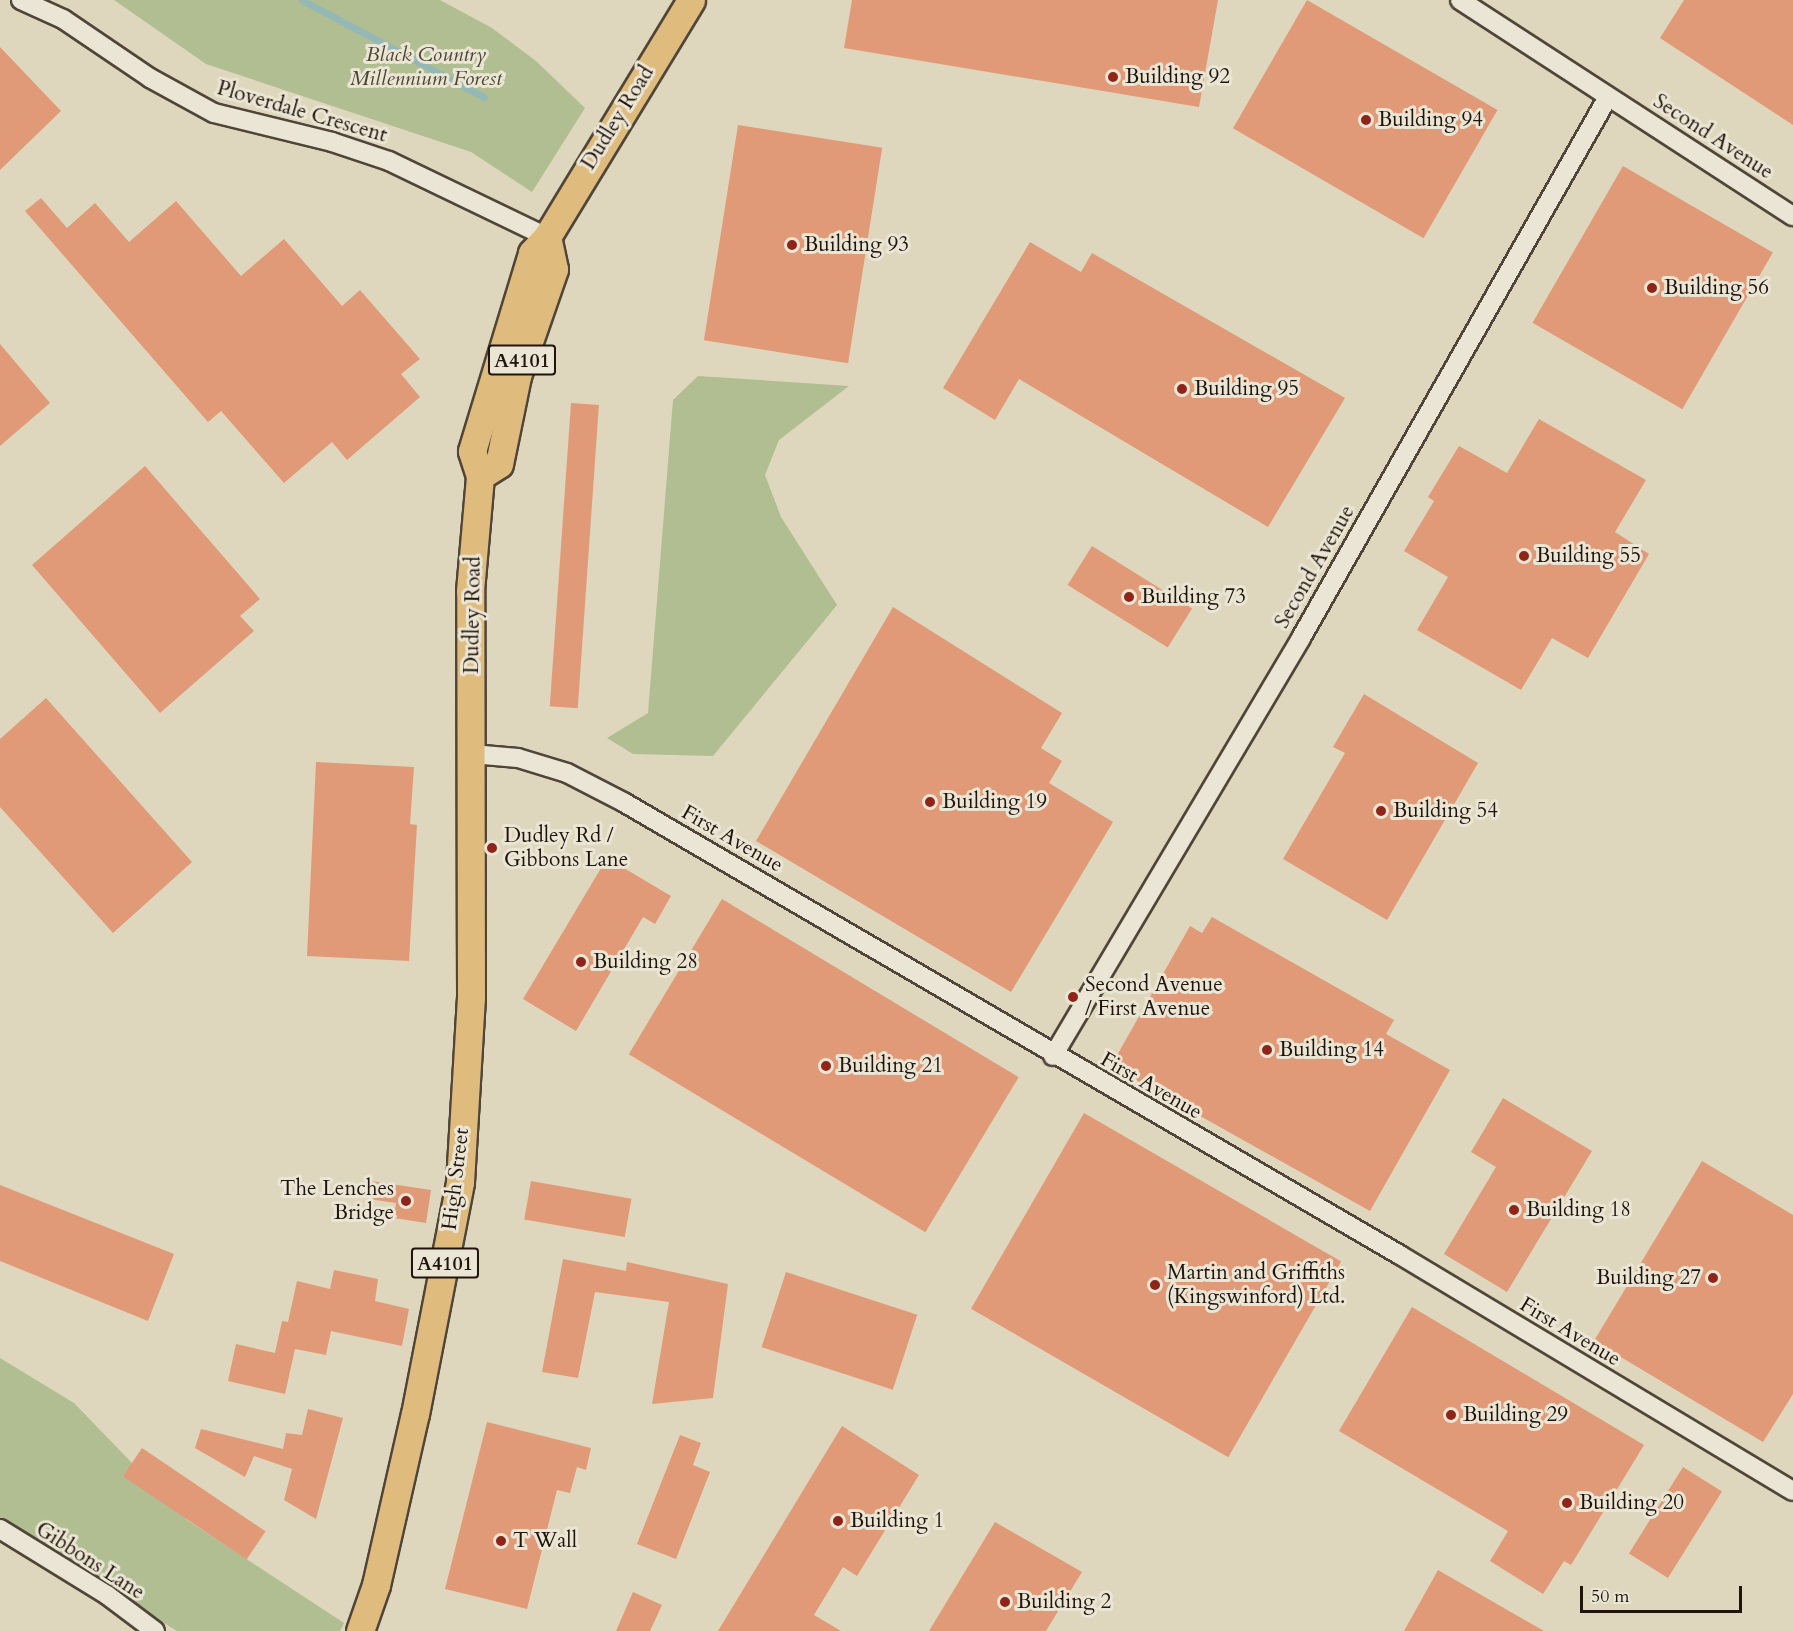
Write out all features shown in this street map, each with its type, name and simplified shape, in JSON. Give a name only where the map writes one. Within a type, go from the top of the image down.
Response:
[{"type":"main road","name":"Dudley Road","points":[[472,754],[470,591],[480,476],[472,451],[523,271],[532,253],[547,237],[691,0]]},
{"type":"main road","name":"High Street","points":[[360,1631],[376,1585],[413,1424],[460,1182],[471,997],[472,754]]},
{"type":"street","name":"Ploverdale Crescent","points":[[21,0],[63,19],[150,78],[213,113],[332,142],[389,161],[547,237]]},
{"type":"street","name":"Second Avenue","points":[[1460,0],[1793,216]]},
{"type":"street","name":"Second Avenue","points":[[1053,1056],[1302,638],[1608,97]]},
{"type":"street","name":"First Avenue","points":[[472,754],[518,758],[567,773],[625,803],[1053,1056],[1400,1255],[1793,1491]]},
{"type":"street","name":"Gibbons Lane","points":[[0,1529],[107,1596],[155,1631]]},
{"type":"green space","name":"Black Country Millennium Forest","points":[[114,0],[440,0],[492,28],[536,61],[585,108],[532,192],[471,152],[206,64]]},
{"type":"green space","points":[[698,376],[849,386],[779,440],[765,475],[781,517],[837,605],[713,756],[633,754],[607,738],[648,713],[673,400]]},
{"type":"green space","points":[[0,1358],[74,1403],[187,1520],[344,1623],[340,1631],[177,1631],[0,1522]]},
{"type":"building","name":"Building 92","points":[[852,0],[1218,0],[1199,107],[844,48]]},
{"type":"building","name":"Building 94","points":[[1307,0],[1498,110],[1424,238],[1233,128]]},
{"type":"building","points":[[1684,0],[1793,0],[1793,125],[1660,38]]},
{"type":"building","points":[[0,47],[61,111],[0,170]]},
{"type":"building","name":"Building 93","points":[[738,125],[882,148],[848,363],[704,340]]},
{"type":"building","name":"Building 56","points":[[1623,166],[1773,252],[1682,409],[1532,323]]},
{"type":"building","points":[[41,198],[67,228],[95,203],[129,242],[176,201],[241,276],[284,239],[342,306],[360,290],[420,359],[401,374],[420,397],[347,460],[332,442],[284,483],[221,411],[208,422],[25,211]]},
{"type":"building","name":"Building 95","points":[[1030,242],[1081,272],[1092,253],[1345,398],[1268,527],[1019,379],[995,420],[943,388]]},
{"type":"building","points":[[0,344],[50,403],[0,446]]},
{"type":"building","points":[[571,403],[599,405],[578,708],[550,706]]},
{"type":"building","name":"Building 55","points":[[1539,419],[1646,480],[1615,532],[1649,554],[1588,658],[1552,638],[1521,690],[1417,630],[1448,577],[1404,551],[1434,501],[1428,497],[1459,446],[1507,473]]},
{"type":"building","points":[[145,466],[260,599],[240,616],[254,631],[160,713],[32,565]]},
{"type":"building","name":"Building 73","points":[[1092,546],[1192,609],[1168,648],[1068,585]]},
{"type":"building","name":"Building 19","points":[[893,607],[1062,713],[1041,748],[1062,761],[1049,783],[1113,822],[1011,992],[756,841]]},
{"type":"building","name":"Building 54","points":[[1364,694],[1478,763],[1387,920],[1283,859],[1345,753],[1333,747]]},
{"type":"building","points":[[46,698],[192,862],[113,933],[0,807],[0,739]]},
{"type":"building","points":[[316,762],[414,767],[410,824],[417,825],[409,961],[307,956]]},
{"type":"building","name":"Building 28","points":[[607,858],[671,896],[655,924],[643,917],[576,1031],[523,999]]},
{"type":"building","name":"Building 21","points":[[722,899],[1019,1077],[925,1232],[629,1054]]},
{"type":"building","name":"Building 14","points":[[1212,917],[1394,1020],[1386,1034],[1450,1070],[1370,1211],[1111,1066],[1190,926],[1202,933]]},
{"type":"building","name":"Building 18","points":[[1503,1098],[1592,1151],[1507,1292],[1444,1254],[1496,1167],[1471,1152]]},
{"type":"building","name":"Martin and Griffiths (Kingswinford) Ltd.","points":[[1084,1113],[1341,1262],[1228,1457],[971,1309]]},
{"type":"building","name":"Building 27","points":[[1702,1161],[1793,1215],[1793,1394],[1763,1442],[1594,1341]]},
{"type":"building","name":"The Lenches Bridge","points":[[371,1181],[431,1190],[426,1223],[394,1218],[396,1203],[369,1199]]},
{"type":"building","points":[[531,1181],[631,1199],[625,1237],[524,1219]]},
{"type":"building","points":[[0,1185],[174,1254],[148,1321],[0,1261]]},
{"type":"building","points":[[563,1259],[626,1271],[627,1262],[728,1284],[713,1398],[652,1404],[669,1302],[595,1292],[578,1378],[542,1372]]},
{"type":"building","points":[[334,1270],[378,1279],[375,1301],[409,1309],[402,1346],[331,1331],[326,1355],[295,1349],[285,1394],[228,1381],[236,1344],[275,1353],[282,1321],[288,1322],[297,1281],[330,1289]]},
{"type":"building","points":[[786,1272],[917,1315],[893,1390],[762,1347]]},
{"type":"building","name":"Building 29","points":[[1412,1307],[1644,1445],[1571,1565],[1564,1561],[1543,1594],[1490,1561],[1508,1531],[1339,1431]]},
{"type":"building","points":[[308,1409],[343,1418],[316,1519],[284,1500],[292,1469],[254,1456],[245,1477],[195,1448],[201,1429],[283,1449],[286,1433],[302,1435]]},
{"type":"building","name":"T Wall","points":[[487,1422],[591,1448],[586,1470],[577,1467],[570,1493],[557,1490],[527,1609],[445,1589]]},
{"type":"building","name":"Building 1","points":[[842,1426],[919,1475],[857,1576],[843,1567],[814,1615],[841,1631],[718,1631]]},
{"type":"building","points":[[680,1435],[701,1443],[693,1465],[710,1472],[676,1559],[637,1544]]},
{"type":"building","points":[[142,1448],[266,1531],[247,1560],[123,1476]]},
{"type":"building","points":[[1683,1467],[1722,1491],[1668,1578],[1629,1554]]},
{"type":"building","name":"Building 2","points":[[995,1522],[1082,1572],[1046,1631],[929,1631]]},
{"type":"building","points":[[1438,1570],[1544,1631],[1404,1631]]},
{"type":"building","points":[[633,1592],[662,1605],[650,1631],[616,1631]]},
{"type":"waterway","points":[[302,0],[484,97]]},
{"type":"place","name":"Building 92","points":[[1113,77]]},
{"type":"place","name":"Building 94","points":[[1366,120]]},
{"type":"place","name":"Building 93","points":[[792,245]]},
{"type":"place","name":"Building 56","points":[[1652,288]]},
{"type":"place","name":"Building 95","points":[[1182,389]]},
{"type":"place","name":"Building 55","points":[[1524,556]]},
{"type":"place","name":"Building 73","points":[[1129,597]]},
{"type":"place","name":"Building 19","points":[[930,802]]},
{"type":"place","name":"Building 54","points":[[1381,811]]},
{"type":"place","name":"Dudley Rd / Gibbons Lane","points":[[492,848]]},
{"type":"place","name":"Building 28","points":[[581,962]]},
{"type":"place","name":"Second Avenue / First Avenue","points":[[1073,997]]},
{"type":"place","name":"Building 14","points":[[1267,1050]]},
{"type":"place","name":"Building 21","points":[[826,1066]]},
{"type":"place","name":"The Lenches Bridge","points":[[406,1201]]},
{"type":"place","name":"Building 18","points":[[1514,1210]]},
{"type":"place","name":"Building 27","points":[[1713,1278]]},
{"type":"place","name":"Martin and Griffiths (Kingswinford) Ltd.","points":[[1155,1285]]},
{"type":"place","name":"Building 29","points":[[1451,1415]]},
{"type":"place","name":"Building 20","points":[[1567,1503]]},
{"type":"place","name":"Building 1","points":[[838,1521]]},
{"type":"place","name":"T Wall","points":[[501,1541]]},
{"type":"place","name":"Building 2","points":[[1005,1602]]}]
